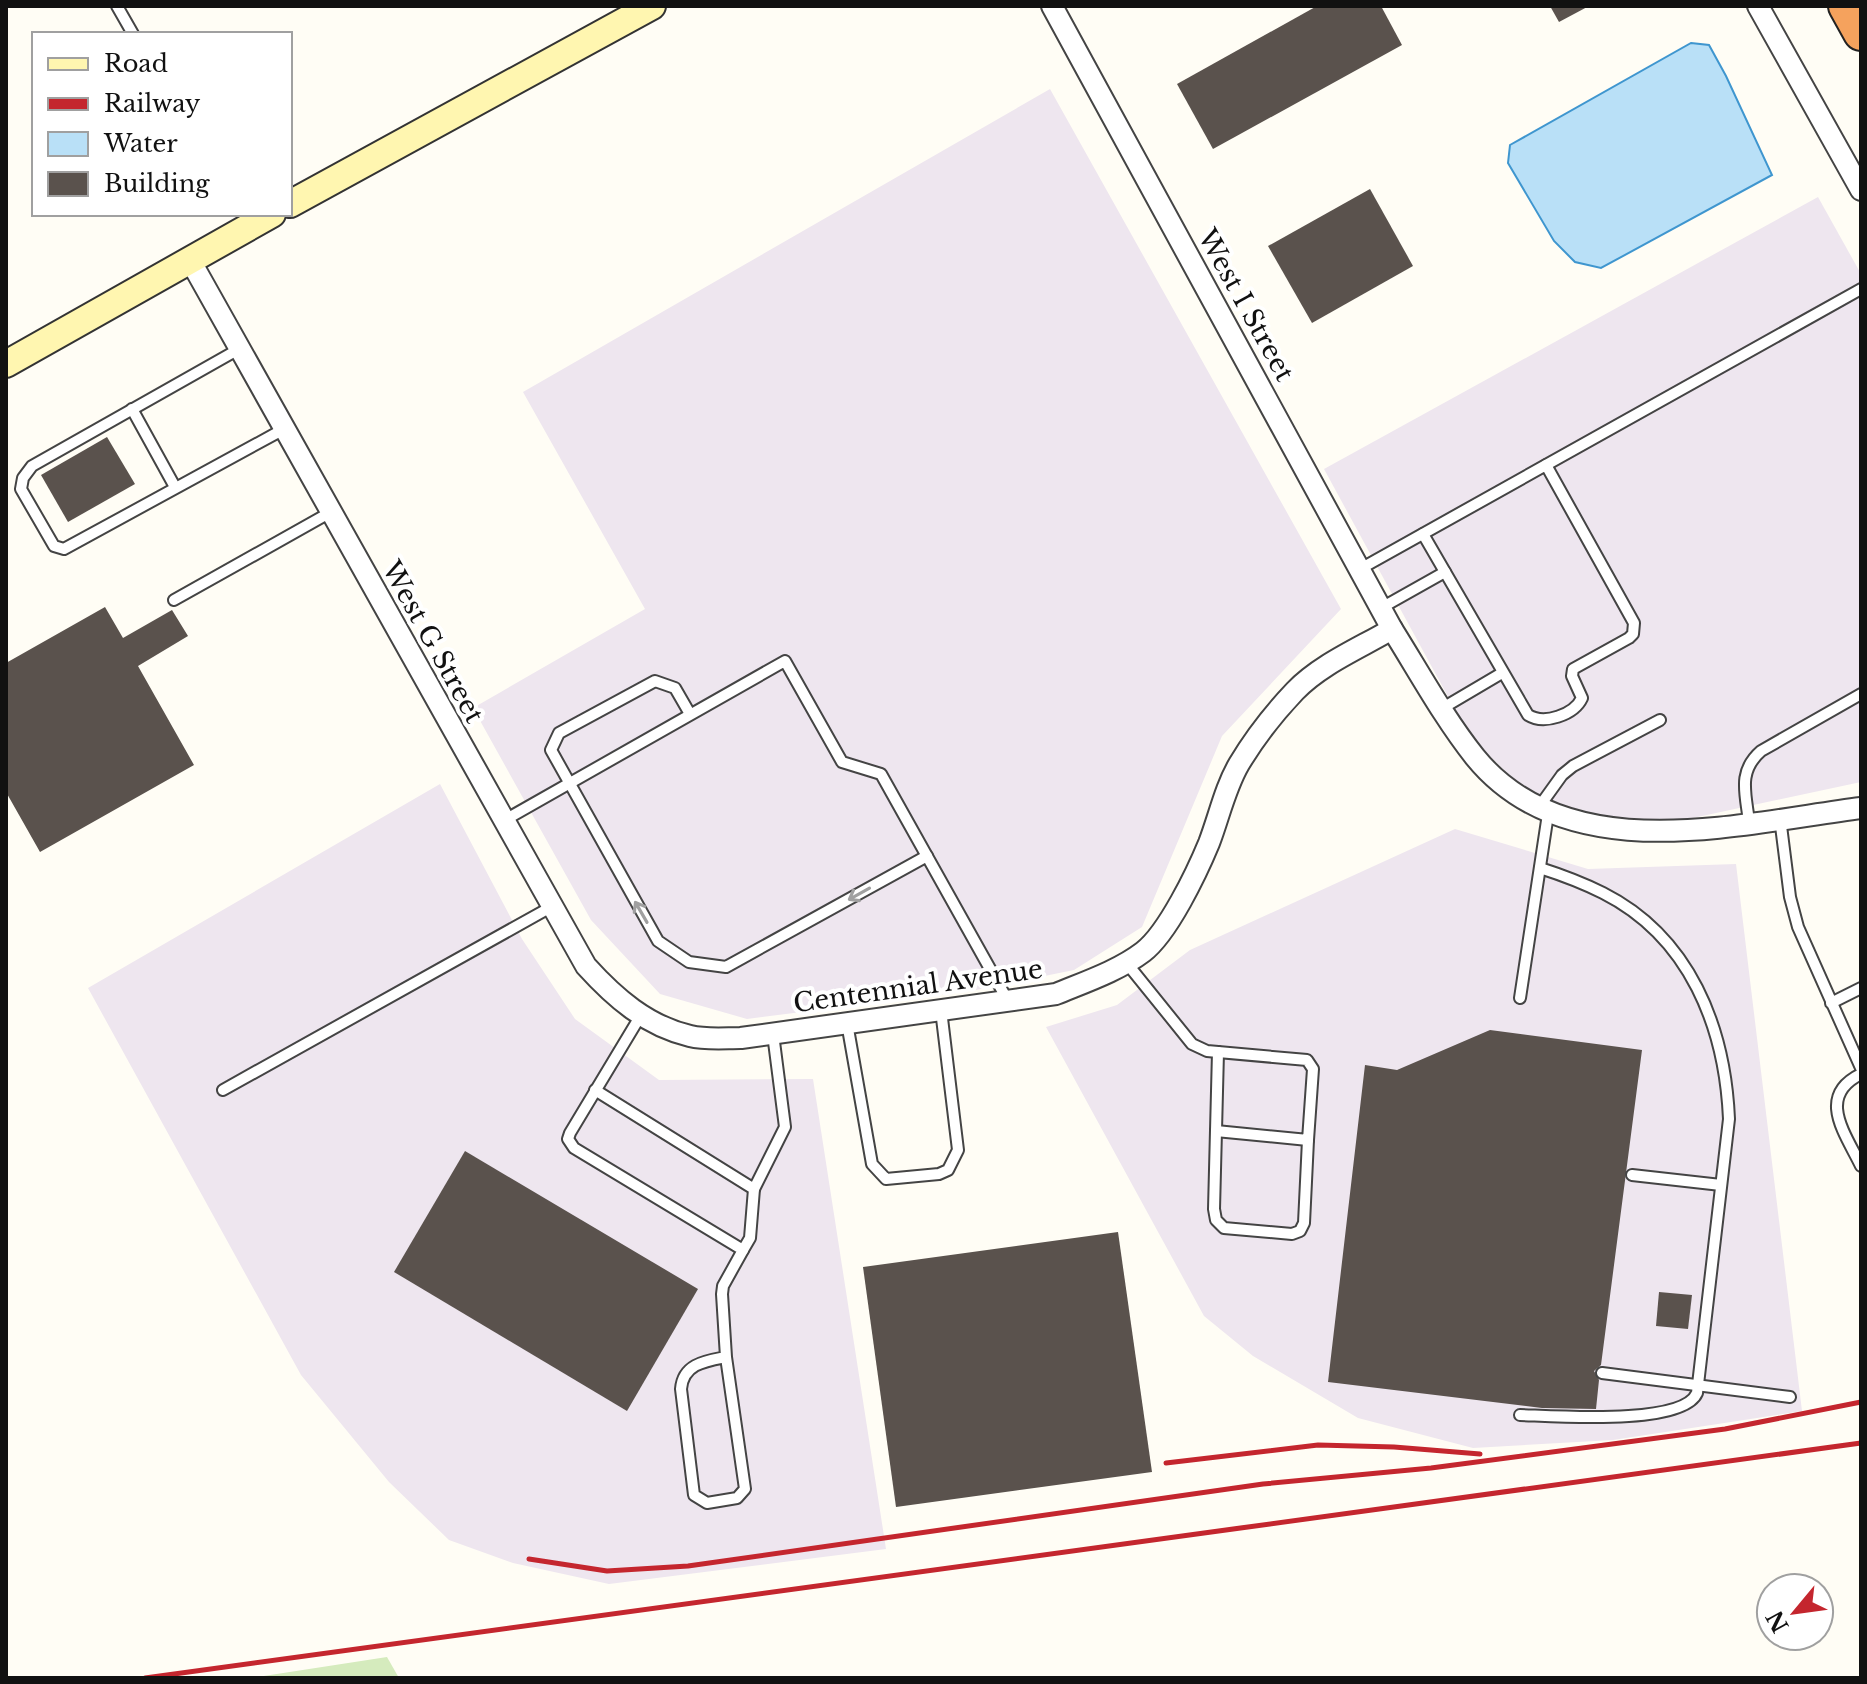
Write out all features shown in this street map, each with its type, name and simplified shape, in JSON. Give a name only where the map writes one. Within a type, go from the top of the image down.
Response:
[{"type":"highway","points":[[1846,6],[1861,33]]},
{"type":"street","points":[[292,203],[652,6]]},
{"type":"street","name":"West I Street","points":[[1052,6],[1392,629],[1441,709],[1477,759],[1503,783],[1544,811],[1585,825],[1633,831],[1690,830],[1861,808]]},
{"type":"street","points":[[1758,6],[1861,190]]},
{"type":"street","points":[[6,364],[190,260],[244,225],[267,216]]},
{"type":"street","name":"West G Street","points":[[190,260],[586,966],[613,996],[649,1020]]},
{"type":"street","name":"Centennial Avenue","points":[[649,1020],[693,1037],[741,1038],[1056,994],[1097,977],[1145,951],[1163,928],[1184,895],[1208,844],[1239,764],[1296,690],[1325,668],[1392,629]]},
{"type":"lane","points":[[117,6],[132,32]]},
{"type":"lane","points":[[1360,569],[1861,289]]},
{"type":"lane","points":[[239,349],[32,466],[23,478],[21,489],[54,546],[64,549],[284,429]]},
{"type":"lane","points":[[132,409],[175,487]]},
{"type":"lane","points":[[1423,534],[1528,715],[1539,720],[1551,719],[1581,702],[1581,693],[1572,676],[1573,669],[1629,638],[1634,623],[1546,465]]},
{"type":"lane","points":[[174,600],[331,512]]},
{"type":"lane","points":[[1381,608],[1445,572]]},
{"type":"lane","points":[[503,821],[785,661],[842,762],[881,774],[1008,1001]]},
{"type":"lane","points":[[1441,709],[1502,673]]},
{"type":"lane","points":[[690,714],[675,688],[655,681],[559,733],[551,750],[658,941],[689,962],[726,967],[927,856]]},
{"type":"lane","points":[[1749,822],[1746,768],[1752,759],[1861,694]]},
{"type":"lane","points":[[1520,998],[1540,868],[1544,811],[1562,775],[1573,766],[1660,720]]},
{"type":"lane","points":[[1780,818],[1790,897],[1798,927],[1861,1071],[1843,1086],[1836,1106],[1838,1118],[1861,1166]]},
{"type":"lane","points":[[1520,1415],[1584,1417],[1673,1411],[1695,1399],[1729,1119],[1720,1043],[1687,968],[1635,914],[1605,894],[1540,868]]},
{"type":"lane","points":[[223,1090],[551,907]]},
{"type":"lane","points":[[1125,961],[1192,1044],[1207,1051],[1307,1060],[1313,1069],[1304,1223],[1300,1231],[1292,1234],[1224,1228],[1216,1220],[1218,1052]]},
{"type":"lane","points":[[1831,1003],[1861,988]]},
{"type":"lane","points":[[847,1023],[872,1164],[886,1179],[939,1174],[948,1170],[958,1150],[941,1010]]},
{"type":"lane","points":[[649,1020],[595,1090],[568,1139],[574,1148],[743,1250]]},
{"type":"lane","points":[[726,1357],[695,1364],[682,1380],[694,1495],[707,1503],[737,1498],[745,1489],[726,1357],[722,1294],[723,1286],[750,1238],[754,1189],[785,1127],[773,1034]]},
{"type":"lane","points":[[595,1090],[754,1189]]},
{"type":"lane","points":[[1216,1131],[1308,1140]]},
{"type":"lane","points":[[1632,1175],[1721,1185]]},
{"type":"lane","points":[[1602,1373],[1790,1397]]},
{"type":"shaded area","points":[[1050,89],[1341,609],[1222,736],[1142,927],[1074,970],[976,990],[747,1019],[660,994],[591,920],[473,708],[645,609],[523,392]]},
{"type":"shaded area","points":[[1818,197],[1861,274],[1861,782],[1651,827],[1536,801],[1470,737],[1324,469]]},
{"type":"shaded area","points":[[440,784],[522,939],[575,1019],[659,1080],[813,1079],[886,1549],[609,1584],[513,1563],[449,1540],[389,1482],[301,1375],[88,988]]},
{"type":"shaded area","points":[[1455,829],[1588,869],[1736,864],[1802,1411],[1613,1440],[1473,1448],[1358,1418],[1253,1356],[1204,1316],[1046,1027],[1117,1005],[1190,950]]},
{"type":"green space","points":[[387,1657],[399,1678],[251,1678]]},
{"type":"water","points":[[1691,43],[1709,45],[1772,175],[1601,268],[1575,262],[1554,241],[1508,163],[1510,145]]},
{"type":"building","points":[[1317,6],[1381,6],[1402,45],[1213,149],[1177,84]]},
{"type":"building","points":[[1550,6],[1589,6],[1559,22]]},
{"type":"building","points":[[1370,189],[1413,266],[1312,323],[1268,246]]},
{"type":"building","points":[[107,437],[135,484],[68,522],[41,475]]},
{"type":"building","points":[[105,607],[123,638],[172,610],[188,636],[138,666],[194,765],[40,852],[6,792],[6,663]]},
{"type":"building","points":[[1490,1030],[1642,1050],[1601,1365],[1594,1371],[1599,1380],[1596,1409],[1542,1408],[1328,1382],[1365,1065],[1397,1070]]},
{"type":"building","points":[[465,1151],[698,1289],[627,1411],[394,1272]]},
{"type":"building","points":[[1118,1232],[1152,1472],[896,1507],[863,1267]]},
{"type":"building","points":[[1659,1292],[1692,1295],[1688,1329],[1656,1326]]},
{"type":"railway","points":[[529,1559],[607,1571],[688,1566],[1263,1484],[1431,1468],[1725,1429],[1861,1402]]},
{"type":"railway","points":[[145,1678],[1861,1443]]},
{"type":"railway","points":[[1166,1463],[1318,1445],[1480,1454]]}]
